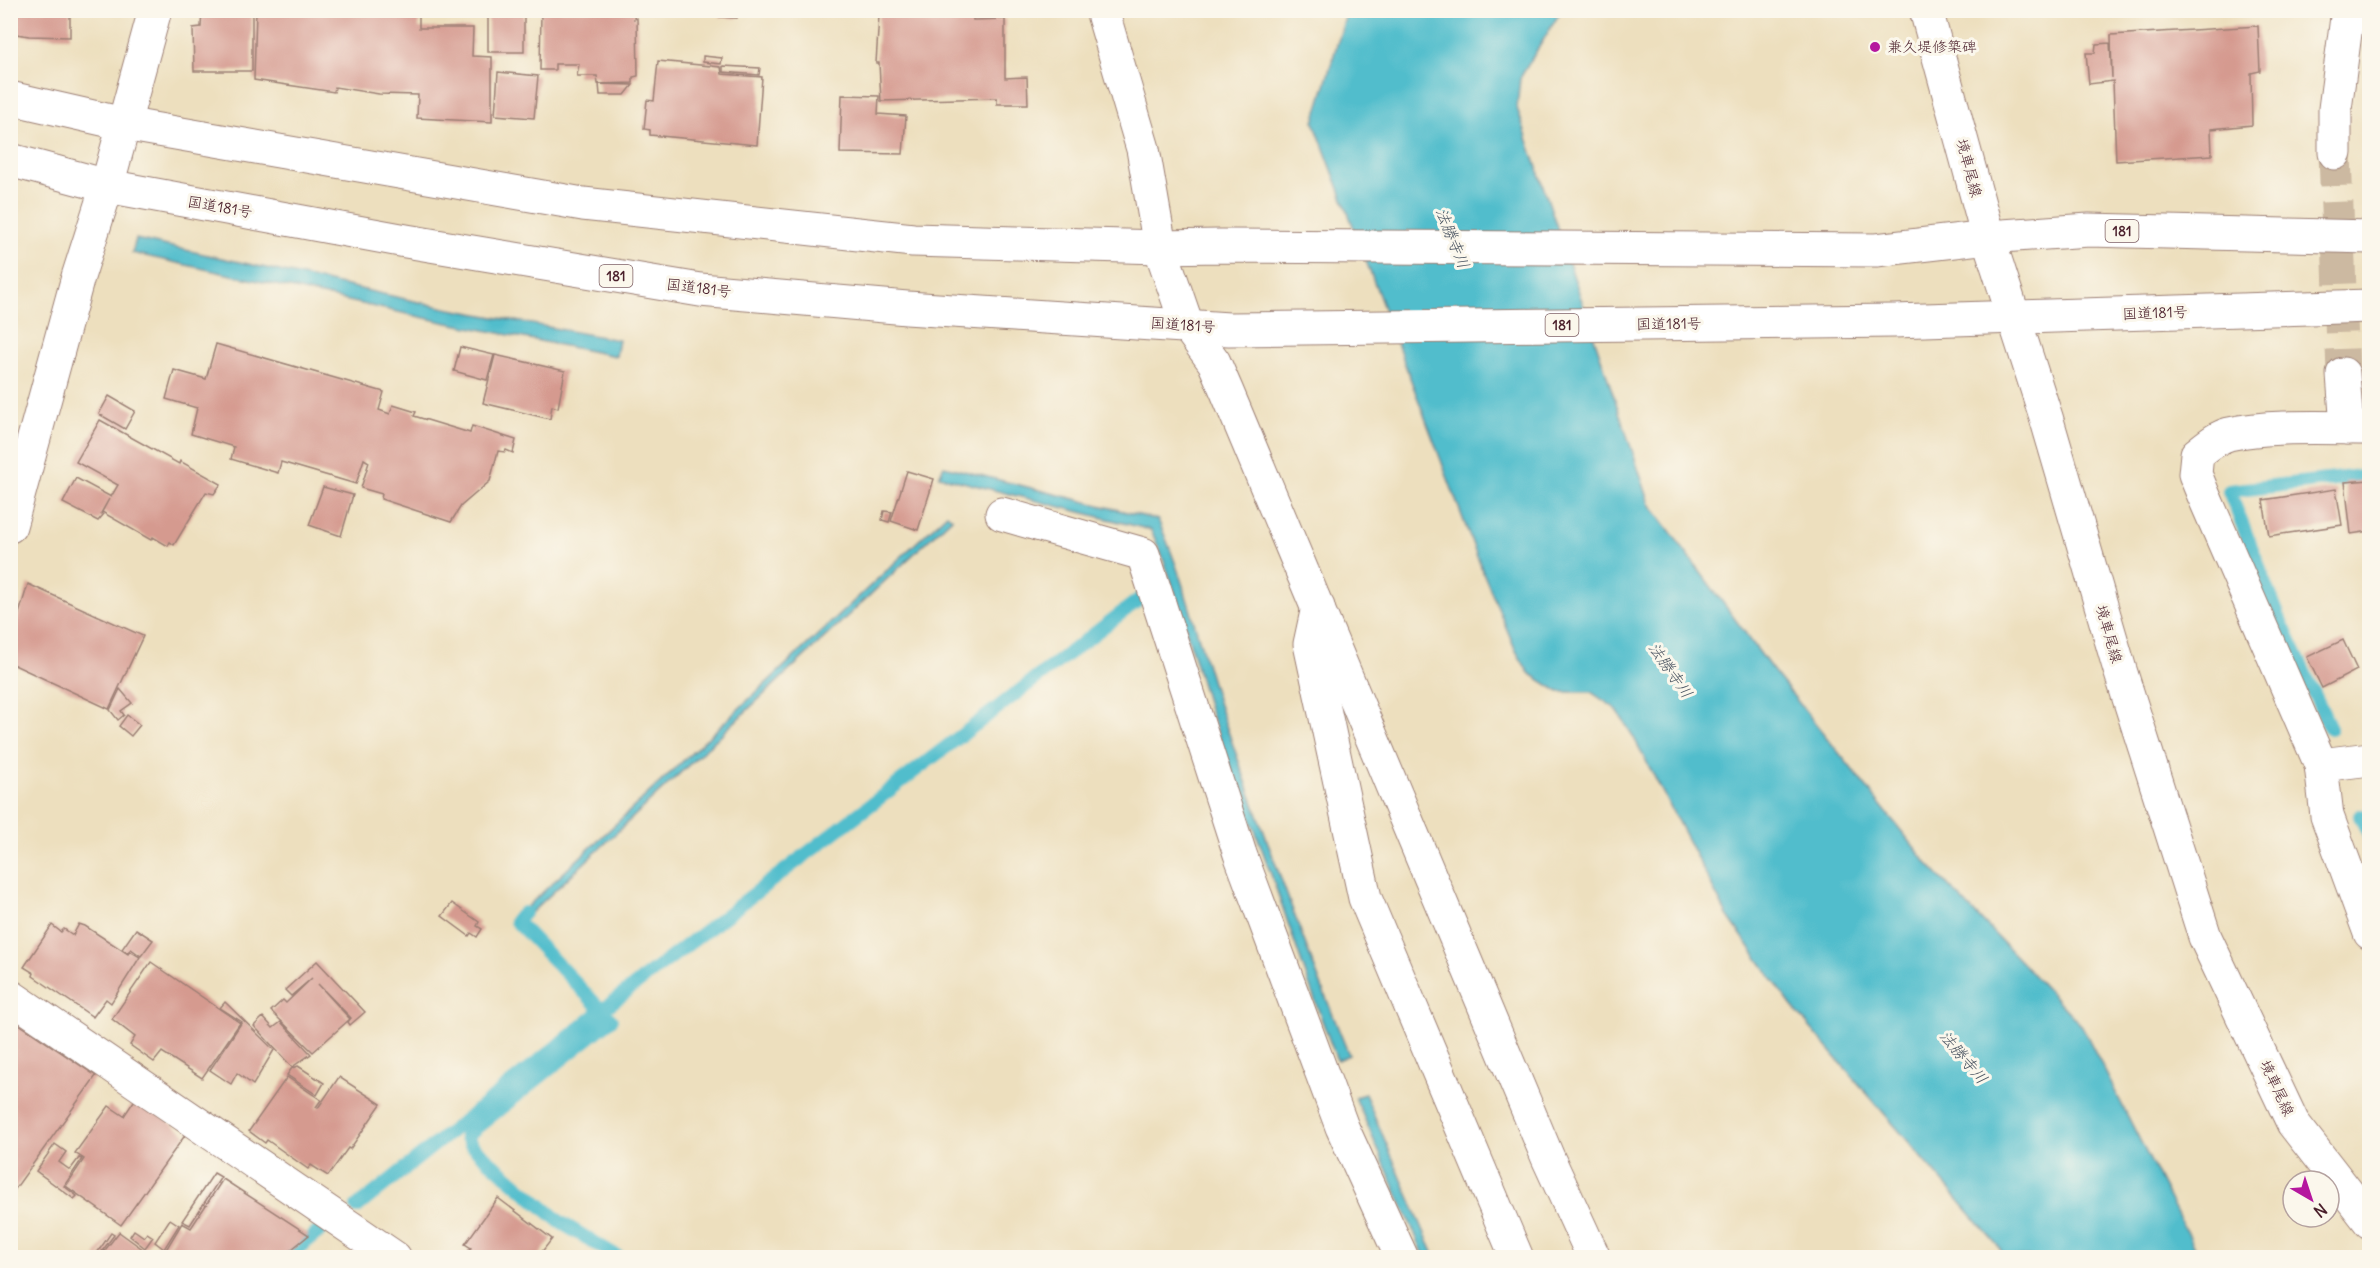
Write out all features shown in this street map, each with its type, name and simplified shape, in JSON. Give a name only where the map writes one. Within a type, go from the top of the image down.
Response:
[{"type":"main road","points":[[10,526],[78,277],[107,186],[155,10]]},
{"type":"main road","points":[[1102,10],[1143,149],[1160,248],[1187,325],[1214,362],[1548,1158],[1594,1257]]},
{"type":"main road","name":"境車尾線","points":[[1926,10],[1988,237],[2046,417],[2120,670],[2205,937],[2294,1123],[2370,1222]]},
{"type":"main road","points":[[2335,153],[2335,109],[2348,10]]},
{"type":"main road","name":"181","points":[[10,98],[124,123],[583,204],[913,240],[1160,248],[1220,246],[1876,250],[1988,237],[2089,230],[2370,237]]},
{"type":"main road","name":"国道181号","points":[[10,160],[107,186],[406,241],[700,290],[907,308],[1229,329],[1894,321],[2370,306]]},
{"type":"main road","points":[[2343,374],[2358,428],[2278,429],[2227,435],[2208,444],[2198,454],[2195,474],[2321,765],[2327,816],[2370,933]]},
{"type":"main road","points":[[1002,514],[1143,554],[1240,854],[1342,1127],[1402,1257]]},
{"type":"main road","points":[[1318,607],[1310,644],[1365,898],[1517,1257]]},
{"type":"main road","points":[[2321,765],[2370,759]]},
{"type":"main road","points":[[10,996],[395,1257]]},
{"type":"water","name":"法勝寺川","points":[[1347,11],[1561,11],[1520,78],[1517,108],[1650,504],[1771,668],[1927,863],[2082,1026],[2199,1257],[2005,1257],[1791,1005],[1727,915],[1633,736],[1616,709],[1591,692],[1559,692],[1529,673],[1516,651],[1483,572],[1314,122]]},
{"type":"water","points":[[136,239],[450,309],[619,340],[616,356],[443,322],[132,253]]},
{"type":"water","points":[[944,466],[1158,520],[1177,567],[1214,690],[1252,800],[1349,1055],[1337,1060],[1327,1034],[1262,849],[1204,694],[1177,599],[1151,530],[939,476]]},
{"type":"water","points":[[947,514],[952,518],[518,925],[513,920]]},
{"type":"water","points":[[1365,1094],[1435,1257],[1425,1257],[1355,1097]]},
{"type":"building","points":[[10,10],[70,10],[70,37],[10,33]]},
{"type":"building","points":[[202,10],[252,10],[252,71],[194,71],[193,28],[201,27]]},
{"type":"building","points":[[256,10],[419,10],[419,28],[473,28],[472,56],[492,57],[492,122],[417,118],[418,95],[379,94],[335,87],[334,92],[254,80]]},
{"type":"building","points":[[488,10],[524,10],[524,52],[488,52]]},
{"type":"building","points":[[541,10],[635,10],[638,76],[633,77],[633,83],[598,84],[597,76],[577,76],[579,64],[555,64],[555,70],[540,70]]},
{"type":"building","points":[[721,10],[737,10],[737,18],[720,17]]},
{"type":"building","points":[[972,12],[973,20],[1005,19],[1005,78],[1027,77],[1028,104],[997,104],[997,98],[881,101],[879,63],[876,63],[879,15]]},
{"type":"building","points":[[2258,26],[2260,71],[2251,73],[2252,125],[2211,129],[2212,155],[2116,161],[2113,81],[2089,84],[2086,53],[2095,53],[2096,44],[2110,43],[2112,78],[2111,35]]},
{"type":"building","points":[[703,56],[722,58],[721,64],[703,62]]},
{"type":"building","points":[[658,61],[721,67],[722,74],[762,77],[757,145],[650,135],[650,130],[644,129],[647,100],[654,101]]},
{"type":"building","points":[[723,66],[760,68],[759,75],[723,72]]},
{"type":"building","points":[[498,72],[538,76],[534,118],[495,115]]},
{"type":"building","points":[[599,84],[633,85],[625,95],[600,95]]},
{"type":"building","points":[[842,95],[879,96],[878,114],[906,116],[903,154],[840,153]]},
{"type":"building","points":[[216,344],[384,392],[379,410],[390,414],[393,405],[416,412],[414,416],[470,433],[472,426],[516,440],[513,453],[506,450],[505,452],[498,451],[490,481],[461,506],[451,522],[381,499],[382,494],[361,488],[369,462],[364,459],[356,484],[281,462],[278,473],[231,459],[234,447],[191,434],[197,408],[166,399],[174,370],[206,379]]},
{"type":"building","points":[[460,347],[494,355],[487,380],[454,371]]},
{"type":"building","points":[[495,355],[565,371],[558,408],[552,406],[550,419],[483,403]]},
{"type":"building","points":[[109,396],[135,411],[125,429],[99,414]]},
{"type":"building","points":[[100,420],[179,464],[180,461],[221,484],[214,494],[206,492],[174,545],[170,542],[168,546],[153,537],[151,540],[102,512],[109,499],[101,513],[103,515],[98,521],[63,503],[76,478],[111,497],[118,485],[76,462]]},
{"type":"building","points":[[907,471],[934,479],[918,530],[891,521]]},
{"type":"building","points":[[2370,480],[2370,531],[2351,534],[2345,482]]},
{"type":"building","points":[[323,487],[353,495],[341,536],[309,525]]},
{"type":"building","points":[[2336,489],[2342,525],[2269,536],[2263,500]]},
{"type":"building","points":[[884,511],[892,512],[889,522],[882,520]]},
{"type":"building","points":[[28,584],[143,636],[109,709],[10,663],[10,643]]},
{"type":"building","points":[[2343,640],[2357,670],[2322,688],[2307,657]]},
{"type":"building","points":[[120,689],[132,703],[121,711],[124,715],[118,720],[110,710]]},
{"type":"building","points":[[127,715],[140,725],[131,736],[119,726]]},
{"type":"building","points":[[452,903],[479,922],[477,926],[482,929],[477,937],[471,933],[469,936],[442,916]]},
{"type":"building","points":[[79,924],[128,954],[130,951],[140,957],[111,1003],[106,999],[93,1017],[33,976],[34,973],[24,967],[52,925],[61,932],[64,929],[73,935]]},
{"type":"building","points":[[136,929],[153,940],[141,956],[131,949],[127,953],[122,949]]},
{"type":"building","points":[[317,961],[365,1012],[350,1025],[348,1022],[351,1018],[318,984],[350,1019],[313,1052],[271,1011],[283,1000],[286,1003],[312,978],[291,996],[285,990]]},
{"type":"building","points":[[151,962],[240,1023],[202,1078],[162,1052],[154,1062],[130,1045],[135,1037],[112,1019]]},
{"type":"building","points":[[225,1002],[274,1050],[253,1085],[237,1073],[231,1084],[210,1070],[242,1022],[220,1008]]},
{"type":"building","points":[[263,1017],[273,1028],[281,1022],[311,1054],[292,1067],[254,1026]]},
{"type":"building","points":[[10,1018],[96,1076],[10,1196]]},
{"type":"building","points":[[298,1066],[324,1083],[317,1095],[287,1075],[292,1068]]},
{"type":"building","points":[[287,1077],[321,1100],[316,1107],[318,1108],[339,1077],[381,1104],[328,1176],[311,1165],[308,1169],[267,1140],[265,1143],[249,1131]]},
{"type":"building","points":[[136,1098],[186,1134],[121,1225],[66,1186],[84,1159],[75,1153],[109,1106],[124,1116]]},
{"type":"building","points":[[55,1144],[66,1152],[59,1162],[70,1170],[79,1158],[82,1159],[64,1186],[77,1196],[74,1199],[36,1171]]},
{"type":"building","points":[[214,1173],[221,1177],[190,1225],[182,1221]]},
{"type":"building","points":[[223,1179],[309,1235],[281,1258],[171,1258],[164,1253],[182,1223],[191,1228]]},
{"type":"building","points":[[498,1198],[552,1239],[537,1258],[463,1258],[471,1248],[465,1244]]},
{"type":"building","points":[[170,1219],[179,1225],[164,1249],[155,1242]]},
{"type":"building","points":[[134,1230],[144,1237],[147,1233],[153,1237],[145,1248],[130,1236]]},
{"type":"building","points":[[119,1232],[155,1258],[99,1258]]},
{"type":"building","points":[[111,1233],[114,1235],[97,1258],[95,1256]]},
{"type":"waterway","points":[[2330,728],[2281,622],[2229,491],[2370,475]]},
{"type":"waterway","points":[[357,1207],[601,1011],[1141,598]]},
{"type":"waterway","points":[[2360,816],[2370,836]]},
{"type":"waterway","points":[[524,913],[516,921],[611,1020],[466,1136],[472,1146],[560,1222],[620,1258]]},
{"type":"waterway","points":[[286,1258],[321,1230]]},
{"type":"tunnel","points":[[2335,153],[2343,374]]},
{"type":"place","name":"兼久堤修築碑","points":[[1875,47]]}]
